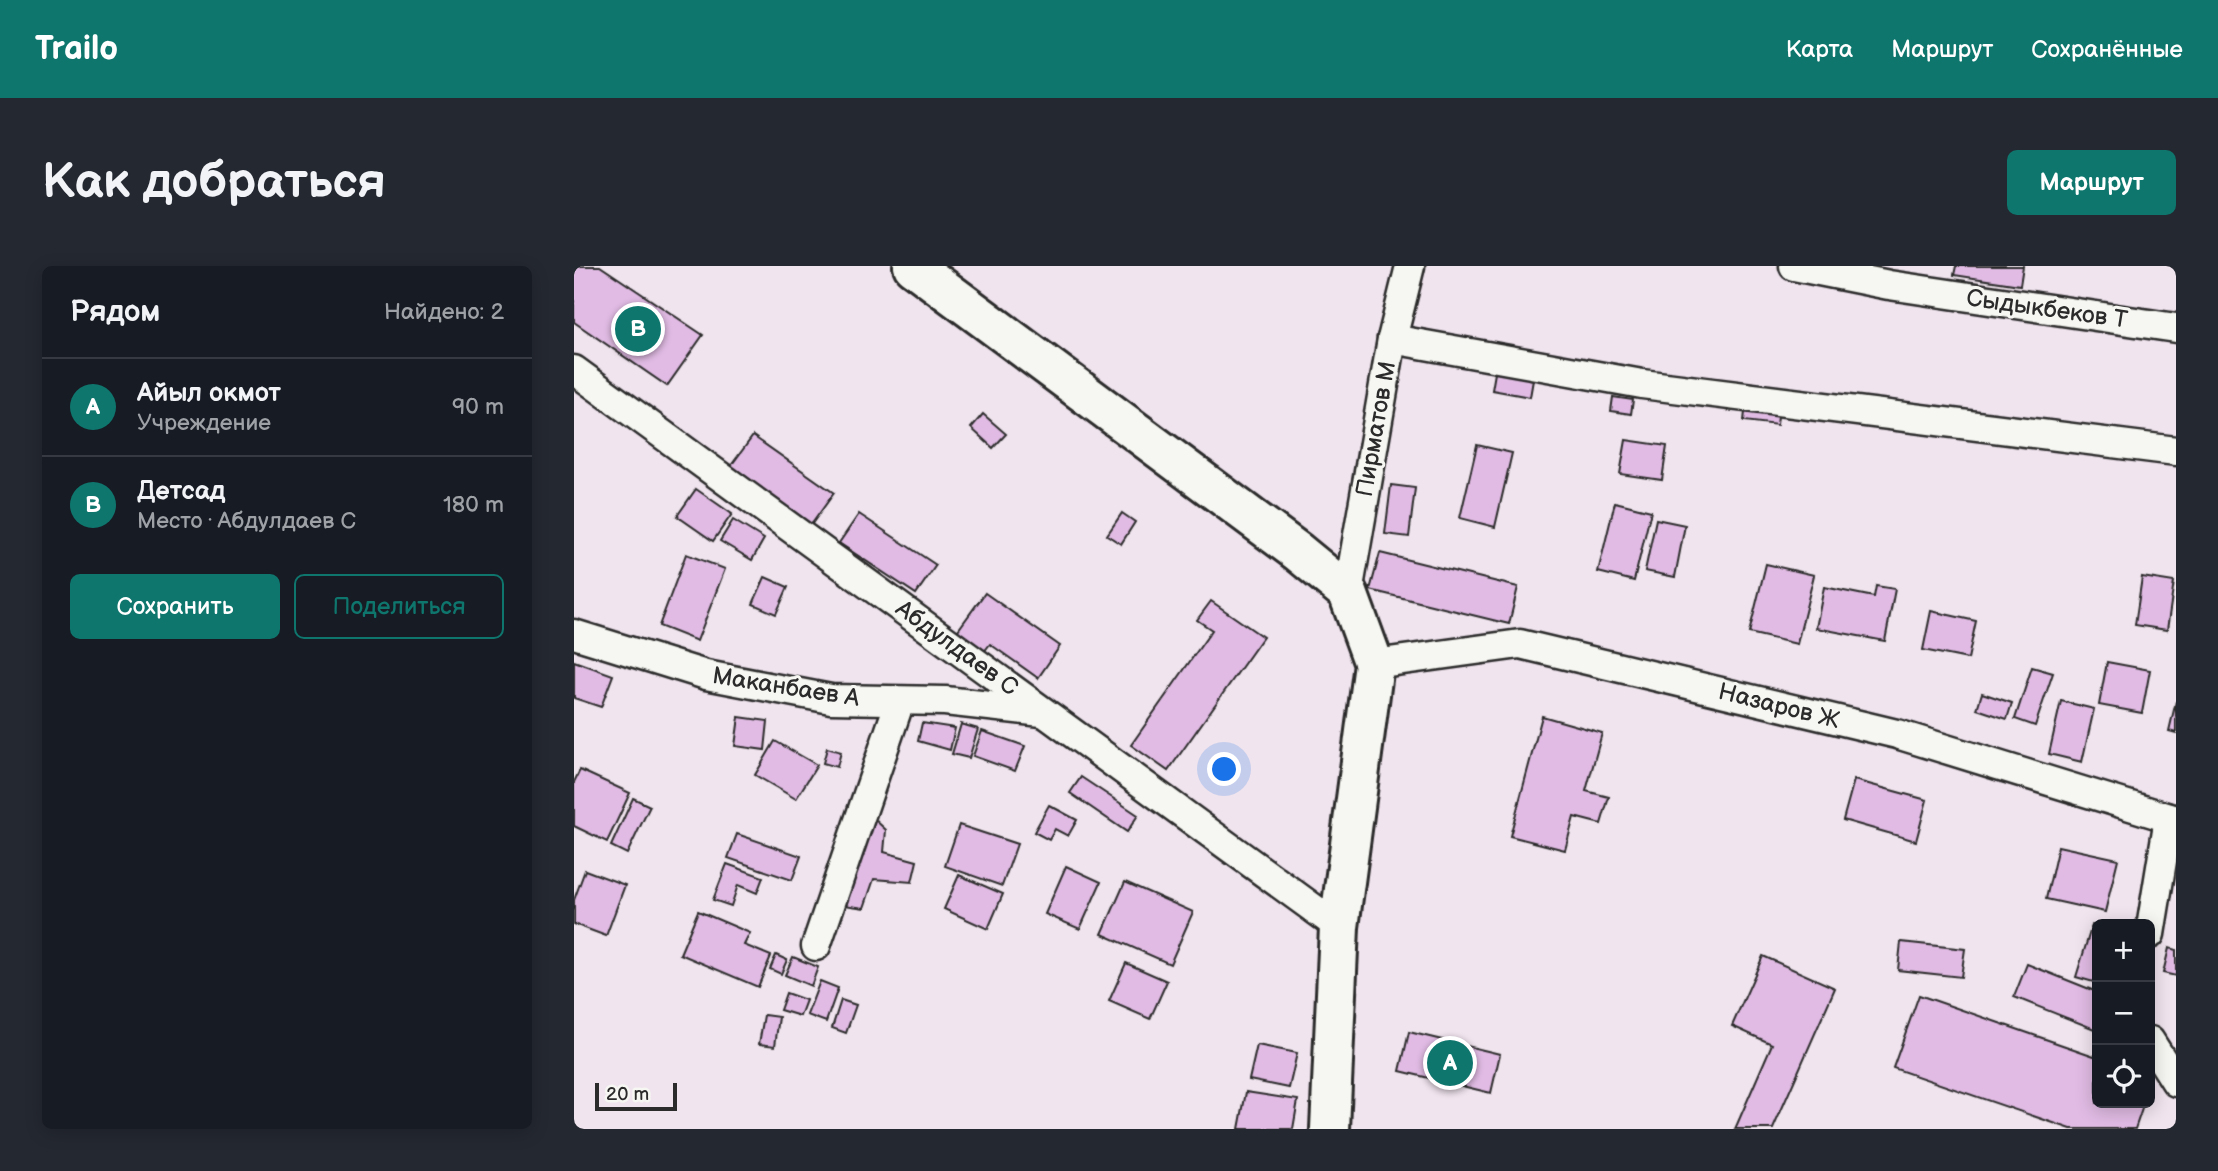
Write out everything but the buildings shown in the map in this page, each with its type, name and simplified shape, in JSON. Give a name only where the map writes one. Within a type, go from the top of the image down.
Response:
[{"type":"highway","points":[[913,266],[1298,552],[1348,593],[1374,664],[1339,927],[1331,1129]]},
{"type":"street","name":"Пирматов М","points":[[1348,593],[1392,339],[1409,266]]},
{"type":"street","name":"Сыдыкбеков Т","points":[[1794,266],[1892,276],[2176,328]]},
{"type":"street","points":[[1392,339],[1642,384],[2176,452]]},
{"type":"street","name":"Абдулдаев С","points":[[574,370],[1339,927]]},
{"type":"street","name":"Маканбаев А","points":[[574,634],[706,675],[831,699],[945,701],[1045,713]]},
{"type":"street","name":"Назаров Ж","points":[[1374,664],[1521,643],[1896,734],[2172,819]]},
{"type":"street","points":[[816,946],[900,701]]},
{"type":"street","points":[[2153,919],[2172,819]]},
{"type":"street","points":[[2153,1045],[2176,1082]]},
{"type":"place","name":"Детсад","points":[[638,329]]},
{"type":"place","name":"Айыл окмот","points":[[1450,1063]]}]
